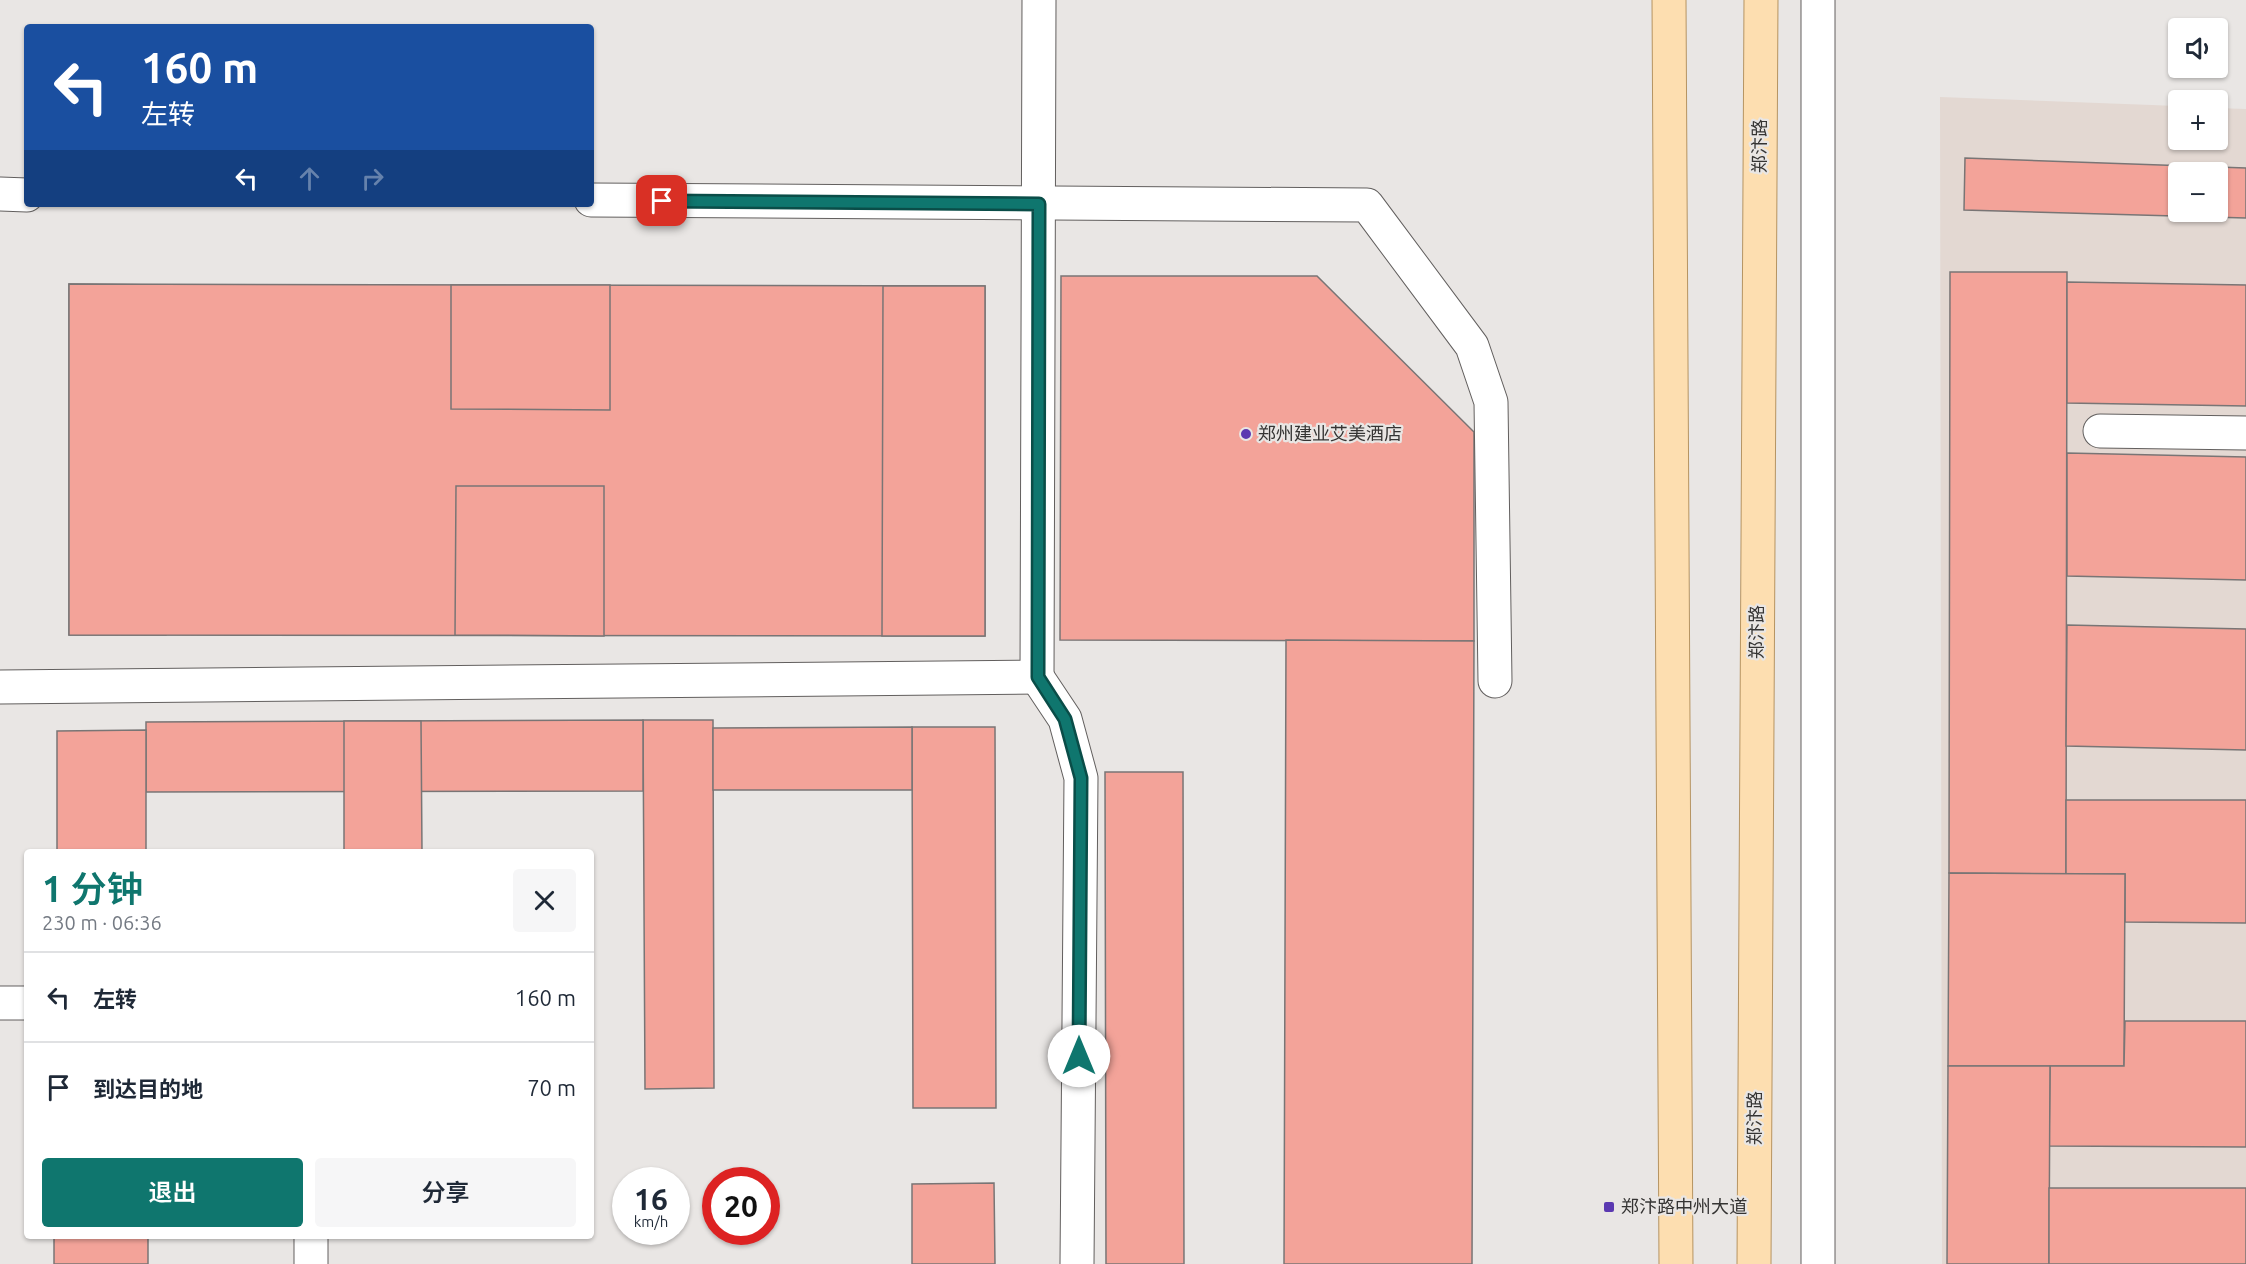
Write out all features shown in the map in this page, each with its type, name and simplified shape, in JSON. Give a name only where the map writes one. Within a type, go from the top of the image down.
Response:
[{"type":"main road","points":[[1669,0],[1676,1264]]},
{"type":"main road","name":"郑汴路","points":[[1754,1264],[1761,0]]},
{"type":"street","points":[[1039,0],[1038,677],[1065,719],[1081,778],[1077,1264]]},
{"type":"street","points":[[1818,0],[1818,1264]]},
{"type":"street","points":[[0,194],[24,195]]},
{"type":"street","points":[[594,200],[1367,205],[1472,346],[1491,402],[1495,681]]},
{"type":"street","points":[[2100,431],[2246,434]]},
{"type":"street","points":[[0,687],[1038,677]]},
{"type":"street","points":[[0,1003],[24,1003]]},
{"type":"street","points":[[311,1239],[311,1264]]},
{"type":"shaded area","points":[[1940,97],[2168,106],[2168,150],[2228,150],[2228,108],[2246,109],[2246,1264],[1942,1264]]},
{"type":"building","points":[[1965,158],[2168,165],[2168,216],[1964,210]]},
{"type":"building","points":[[2228,167],[2246,168],[2246,218],[2228,217]]},
{"type":"building","points":[[1950,272],[2067,272],[2066,874],[1949,873]]},
{"type":"building","points":[[1061,276],[1317,276],[1474,432],[1474,641],[1060,640]]},
{"type":"building","points":[[2067,282],[2246,285],[2246,406],[2067,403]]},
{"type":"building","points":[[69,284],[167,285],[166,635],[69,635]]},
{"type":"building","points":[[69,284],[985,286],[985,636],[69,635]]},
{"type":"building","points":[[451,285],[610,285],[610,410],[451,409]]},
{"type":"building","points":[[883,286],[985,286],[985,636],[882,636]]},
{"type":"building","points":[[2067,453],[2246,457],[2246,580],[2067,576]]},
{"type":"building","points":[[456,486],[604,486],[604,636],[455,635]]},
{"type":"building","points":[[2067,625],[2246,629],[2246,750],[2066,746]]},
{"type":"building","points":[[1286,640],[1474,641],[1472,1264],[1284,1264]]},
{"type":"building","points":[[643,720],[713,720],[714,1088],[645,1089]]},
{"type":"building","points":[[643,720],[643,791],[146,792],[146,722]]},
{"type":"building","points":[[344,721],[421,721],[422,849],[344,849]]},
{"type":"building","points":[[912,727],[995,727],[996,1108],[913,1108]]},
{"type":"building","points":[[912,727],[912,790],[713,790],[713,728]]},
{"type":"building","points":[[146,730],[146,849],[57,849],[57,731]]},
{"type":"building","points":[[1105,772],[1183,772],[1184,1264],[1106,1264]]},
{"type":"building","points":[[2066,800],[2246,800],[2246,923],[2125,922],[2125,874],[2066,874]]},
{"type":"building","points":[[1949,873],[2125,874],[2124,1066],[1948,1066]]},
{"type":"building","points":[[2125,1021],[2246,1021],[2246,1147],[2049,1146],[2050,1066],[2124,1066]]},
{"type":"building","points":[[1948,1066],[2050,1066],[2049,1264],[1947,1264]]},
{"type":"building","points":[[994,1183],[995,1264],[912,1264],[912,1184]]},
{"type":"building","points":[[2049,1188],[2246,1188],[2246,1264],[2049,1264]]},
{"type":"building","points":[[54,1239],[148,1239],[148,1264],[54,1264]]},
{"type":"place","name":"郑州建业艾美酒店","points":[[1246,434]]},
{"type":"place","name":"郑汴路中州大道","points":[[1609,1207]]},
{"type":"route","points":[[662,201],[1039,204],[1038,677],[1065,719],[1081,778],[1079,1056]]}]
